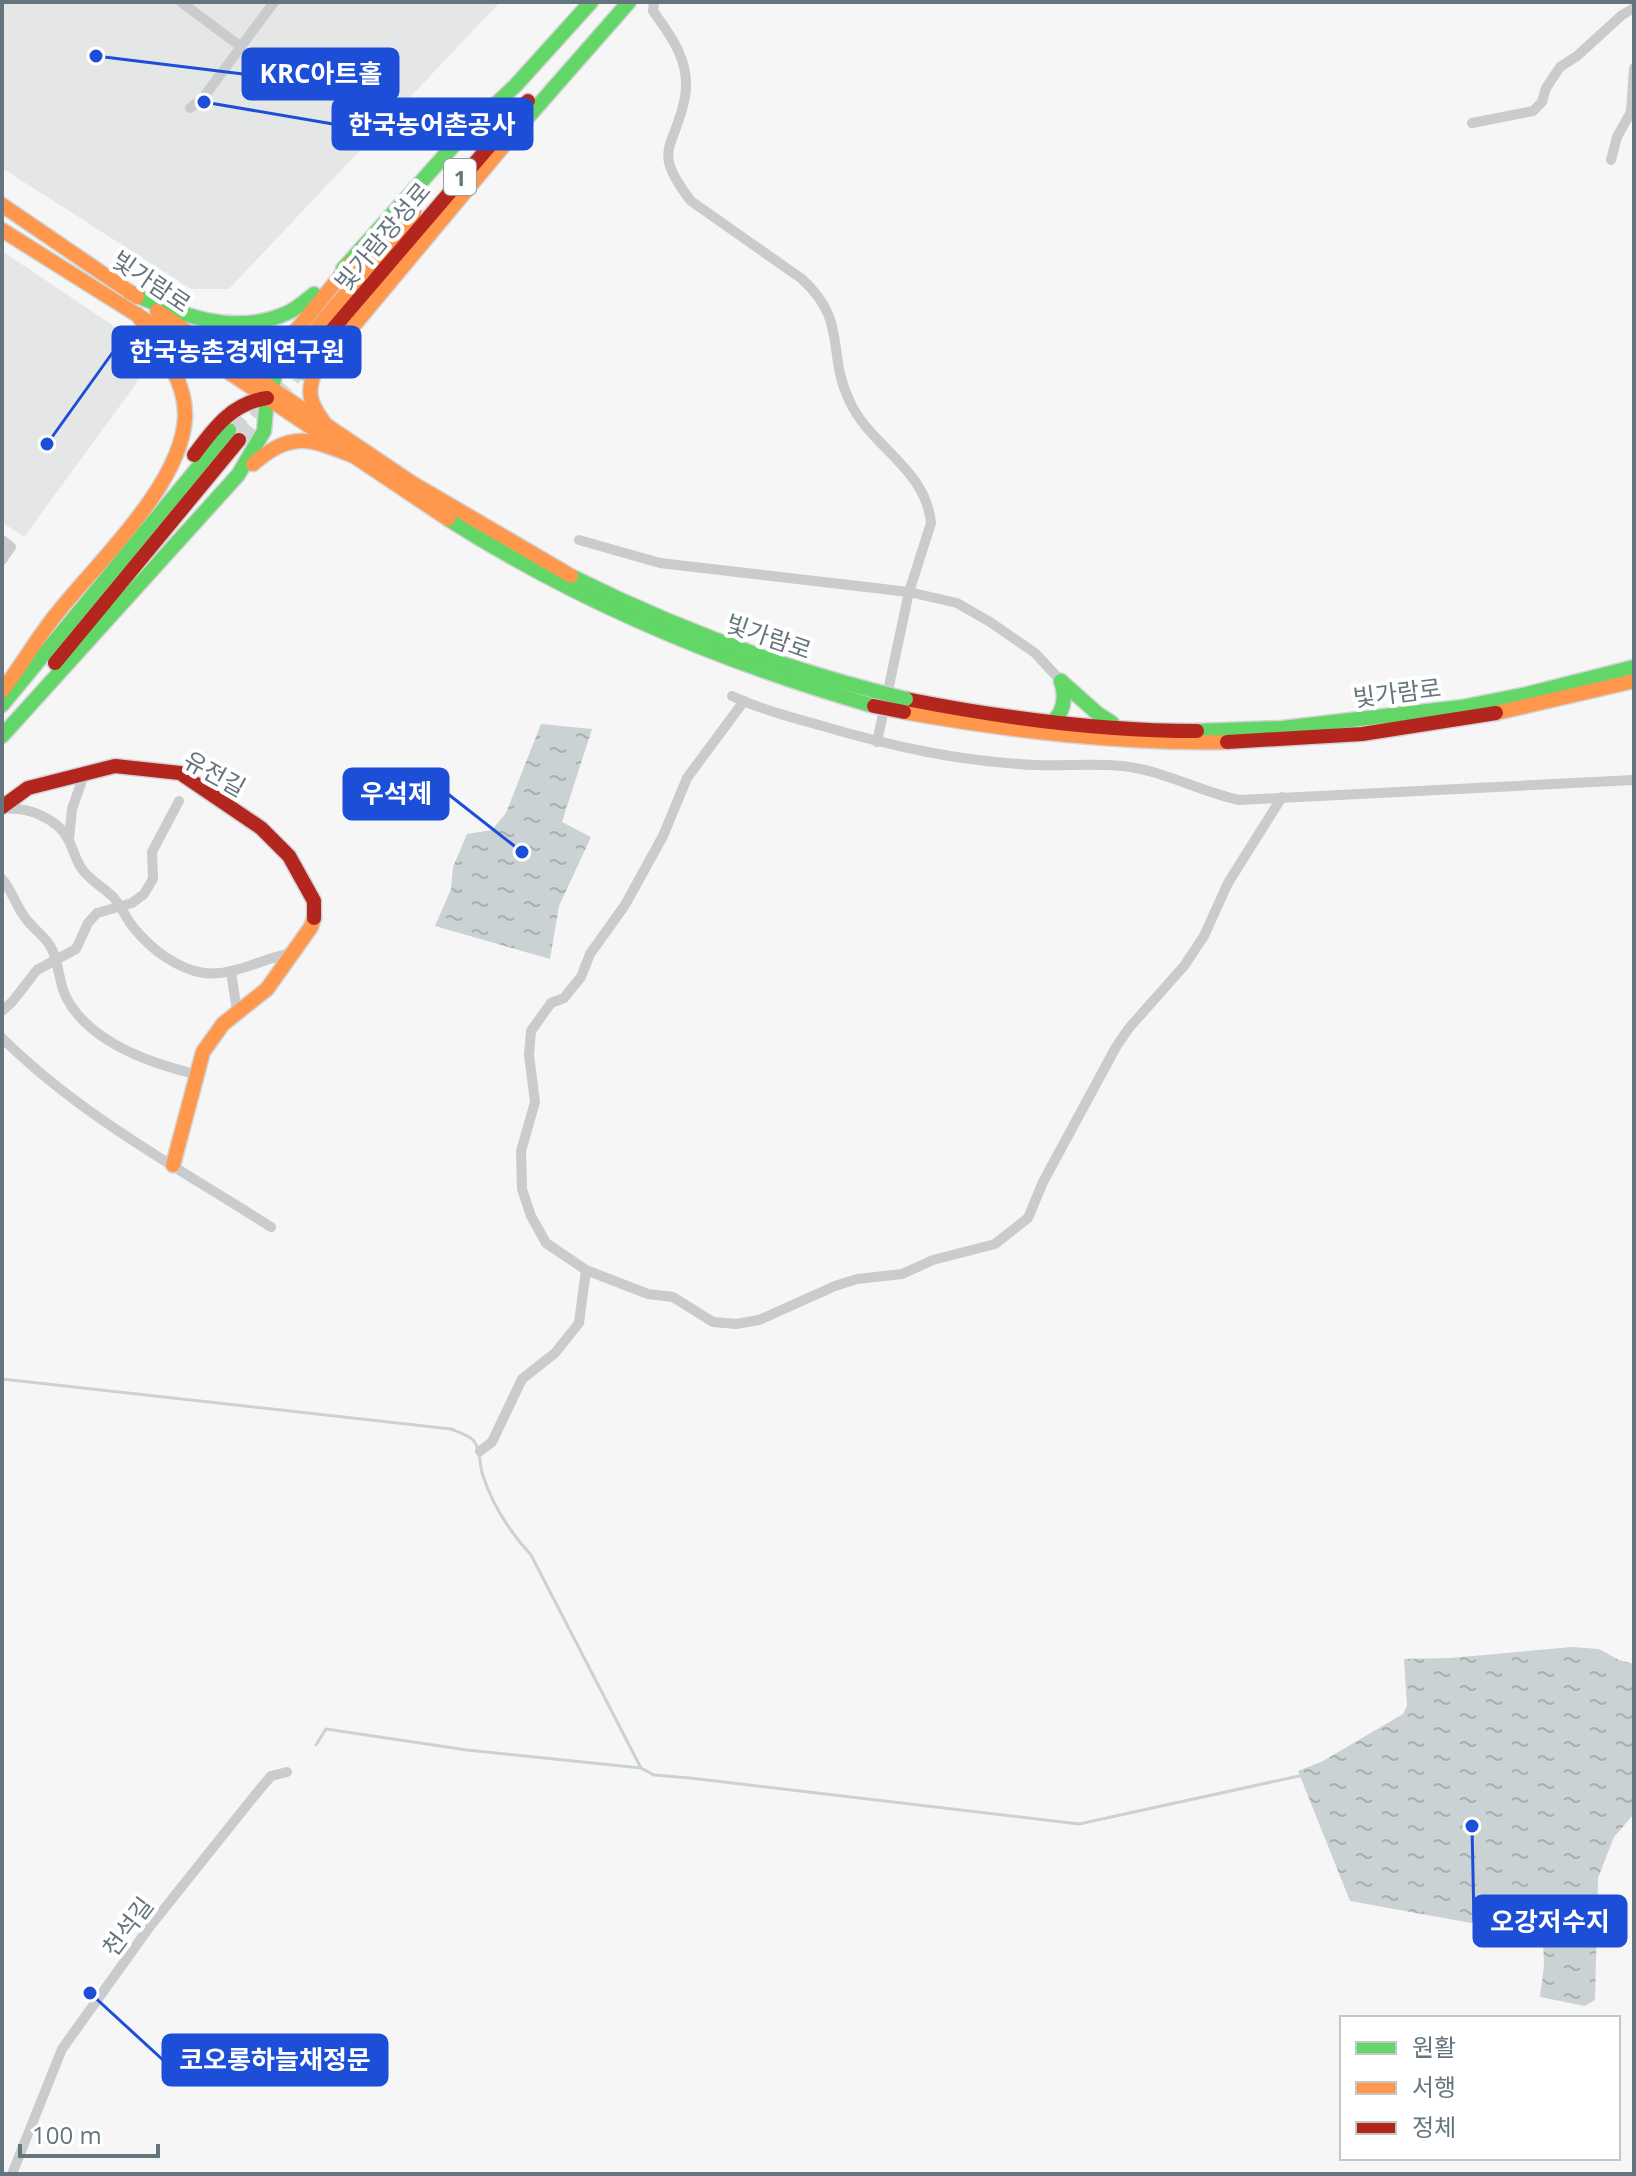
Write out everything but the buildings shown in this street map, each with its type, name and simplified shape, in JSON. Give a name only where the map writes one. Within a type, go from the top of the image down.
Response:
[{"type":"main road","points":[[2,736],[238,475],[260,441],[280,350],[286,339],[463,135],[516,85],[591,2]]},
{"type":"main road","name":"빛가람장성로","points":[[601,2],[464,155],[304,354],[618,2]]},
{"type":"main road","points":[[325,424],[307,392],[315,372],[571,66],[629,2]]},
{"type":"main road","name":"빛가람로","points":[[2,205],[129,292],[354,456],[492,546],[616,612],[676,639],[782,679],[1032,735],[1121,742],[1247,743],[1393,729],[1484,716],[1563,701],[1634,681]]},
{"type":"main road","name":"빛가람로","points":[[2,230],[137,314],[325,424],[479,524],[571,576],[636,608],[747,653],[833,681],[875,699]]},
{"type":"main road","points":[[129,292],[183,316],[218,322],[258,322],[290,312],[352,262]]},
{"type":"main road","points":[[2,691],[56,614],[135,519],[176,458],[185,418],[178,377],[137,314]]},
{"type":"main road","points":[[280,350],[284,362],[293,370],[306,374],[315,372]]},
{"type":"main road","points":[[135,519],[174,482],[217,424],[233,409],[315,372]]},
{"type":"main road","points":[[233,409],[251,418],[260,441]]},
{"type":"main road","points":[[2,705],[234,435],[2,726]]},
{"type":"main road","points":[[238,475],[247,471],[268,449],[287,441],[306,438],[354,456]]},
{"type":"main road","name":"빛가람로","points":[[905,706],[1051,723],[1177,731],[1297,727],[1464,706],[1549,690],[1634,667]]},
{"type":"main road","points":[[1051,723],[1058,718],[1063,706],[1065,690],[1061,681]]},
{"type":"main road","points":[[1061,681],[1073,689],[1097,716],[1118,726]]},
{"type":"main road","name":"유전길","points":[[2,808],[28,788],[115,766],[180,773],[261,828],[289,856],[314,901],[315,914],[311,927],[267,989],[237,1011],[199,1058],[173,1165]]},
{"type":"street","points":[[181,2],[240,46]]},
{"type":"street","points":[[190,108],[203,98],[274,2]]},
{"type":"street","points":[[654,2],[653,11],[680,51],[685,79],[685,97],[667,150],[671,171],[691,201],[802,279],[824,303],[833,329],[839,374],[848,401],[909,472],[921,490],[930,515],[931,523],[909,592],[877,742]]},
{"type":"street","points":[[1472,123],[1533,111],[1542,102],[1546,88],[1560,67],[1634,8]]},
{"type":"street","points":[[1611,160],[1617,137],[1631,112],[1634,68]]},
{"type":"street","points":[[2,540],[11,547],[2,560]]},
{"type":"street","points":[[579,540],[660,563],[909,592],[957,603],[1035,653],[1061,681]]},
{"type":"street","points":[[732,696],[877,742],[952,758],[1035,765],[1122,766],[1172,776],[1194,788],[1239,800],[1634,780]]},
{"type":"street","points":[[744,701],[687,778],[663,836],[625,905],[590,954],[581,977],[564,998],[551,1003],[531,1031],[529,1055],[535,1102],[521,1151],[522,1189],[531,1216],[546,1243],[586,1270],[648,1294],[673,1297],[713,1322],[736,1324],[759,1320],[835,1286],[857,1279],[902,1274],[933,1260],[995,1244],[1028,1218],[1043,1182],[1116,1047],[1184,966],[1204,936],[1228,883],[1282,797]]},
{"type":"street","points":[[69,839],[72,809],[84,775]]},
{"type":"street","points":[[2,1011],[37,970],[76,949],[88,923],[97,913],[137,900],[151,884],[154,872],[152,852],[179,801]]},
{"type":"street","name":"유전길","points":[[2,808],[36,813],[53,823],[69,839],[80,868],[121,907],[133,927],[156,950],[177,964],[204,973],[231,972],[293,953]]},
{"type":"street","points":[[2,879],[10,888],[23,916],[49,944],[67,1000],[75,1011],[104,1036],[146,1060],[195,1074]]},
{"type":"street","points":[[231,972],[237,1011]]},
{"type":"street","points":[[2,1038],[36,1071],[82,1108],[271,1227]]},
{"type":"street","points":[[480,1451],[492,1442],[522,1379],[555,1353],[579,1323],[586,1270]]},
{"type":"street","name":"천석길","points":[[12,2174],[62,2049],[148,1929],[251,1800],[271,1776],[287,1772]]},
{"type":"shaded area","points":[[2,2],[500,2],[229,289],[191,289],[2,168]]},
{"type":"shaded area","points":[[2,251],[148,349],[151,354],[149,366],[24,537],[2,522]]},
{"type":"water","points":[[541,724],[592,729],[562,822],[591,837],[559,906],[550,959],[435,926],[451,889],[453,867],[467,834],[492,830],[506,813]]},
{"type":"water","points":[[1572,1647],[1599,1649],[1634,1664],[1634,1814],[1614,1837],[1598,1878],[1595,2000],[1585,2006],[1540,1997],[1544,1966],[1543,1936],[1350,1901],[1298,1771],[1323,1761],[1403,1714],[1407,1706],[1404,1659]]},
{"type":"waterway","points":[[2,1379],[451,1429],[473,1440],[483,1476],[497,1508],[531,1555],[641,1768]]},
{"type":"waterway","points":[[316,1745],[326,1729],[467,1750],[641,1768],[654,1775],[1079,1824],[1299,1776]]},
{"type":"tunnel","points":[[239,440],[307,359]]},
{"type":"tunnel","points":[[229,430],[257,397]]},
{"type":"traffic: fast","points":[[343,269],[463,135],[516,85],[591,2]]},
{"type":"traffic: fast","points":[[515,132],[629,2]]},
{"type":"traffic: fast","points":[[129,292],[187,315],[228,323],[269,320],[292,310],[314,294]]},
{"type":"traffic: fast","points":[[280,350],[293,369],[315,372]]},
{"type":"traffic: fast","points":[[2,736],[238,475],[264,431],[267,398],[276,370]]},
{"type":"traffic: fast","points":[[2,705],[229,430]]},
{"type":"traffic: fast","points":[[448,519],[549,578],[654,628],[763,670],[874,706]]},
{"type":"traffic: fast","points":[[571,576],[645,611],[720,641],[875,691]]},
{"type":"traffic: fast","points":[[1197,731],[1282,728],[1462,707],[1634,667]]},
{"type":"traffic: fast","points":[[1061,681],[1112,723]]},
{"type":"traffic: fast","points":[[1051,723],[1063,704],[1061,681]]},
{"type":"traffic: fast","points":[[875,691],[906,699]]},
{"type":"traffic: slow","points":[[325,424],[311,400],[315,372],[515,132]]},
{"type":"traffic: slow","points":[[2,205],[137,297]]},
{"type":"traffic: slow","points":[[298,350],[414,213]]},
{"type":"traffic: slow","points":[[2,230],[233,375],[448,519]]},
{"type":"traffic: slow","points":[[276,370],[280,350],[352,262]]},
{"type":"traffic: slow","points":[[157,311],[412,483],[571,576]]},
{"type":"traffic: slow","points":[[2,691],[51,621],[136,521],[169,469],[180,443],[185,418],[181,390],[162,350],[137,314]]},
{"type":"traffic: slow","points":[[253,464],[279,446],[301,441],[325,445],[354,456]]},
{"type":"traffic: slow","points":[[1496,713],[1634,681]]},
{"type":"traffic: slow","points":[[904,712],[1065,735],[1146,741],[1227,742]]},
{"type":"traffic: slow","points":[[173,1165],[203,1052],[223,1024],[267,989],[311,927],[314,918]]},
{"type":"traffic: jam","points":[[309,357],[528,101]]},
{"type":"traffic: jam","points":[[194,455],[225,418],[244,405],[267,398]]},
{"type":"traffic: jam","points":[[55,663],[239,440]]},
{"type":"traffic: jam","points":[[906,699],[1051,722],[1124,729],[1197,731]]},
{"type":"traffic: jam","points":[[874,706],[904,712]]},
{"type":"traffic: jam","points":[[1227,742],[1362,734],[1496,713]]},
{"type":"traffic: jam","points":[[2,807],[28,788],[115,766],[180,773],[261,828],[289,856],[314,901],[314,918]]},
{"type":"place","name":"KRC아트홀","points":[[96,56]]},
{"type":"place","name":"한국농어촌공사","points":[[204,102]]},
{"type":"place","name":"한국농촌경제연구원","points":[[47,444]]},
{"type":"place","name":"우석제","points":[[522,852]]},
{"type":"place","name":"오강저수지","points":[[1472,1826]]},
{"type":"place","name":"코오롱하늘채정문","points":[[90,1993]]}]
